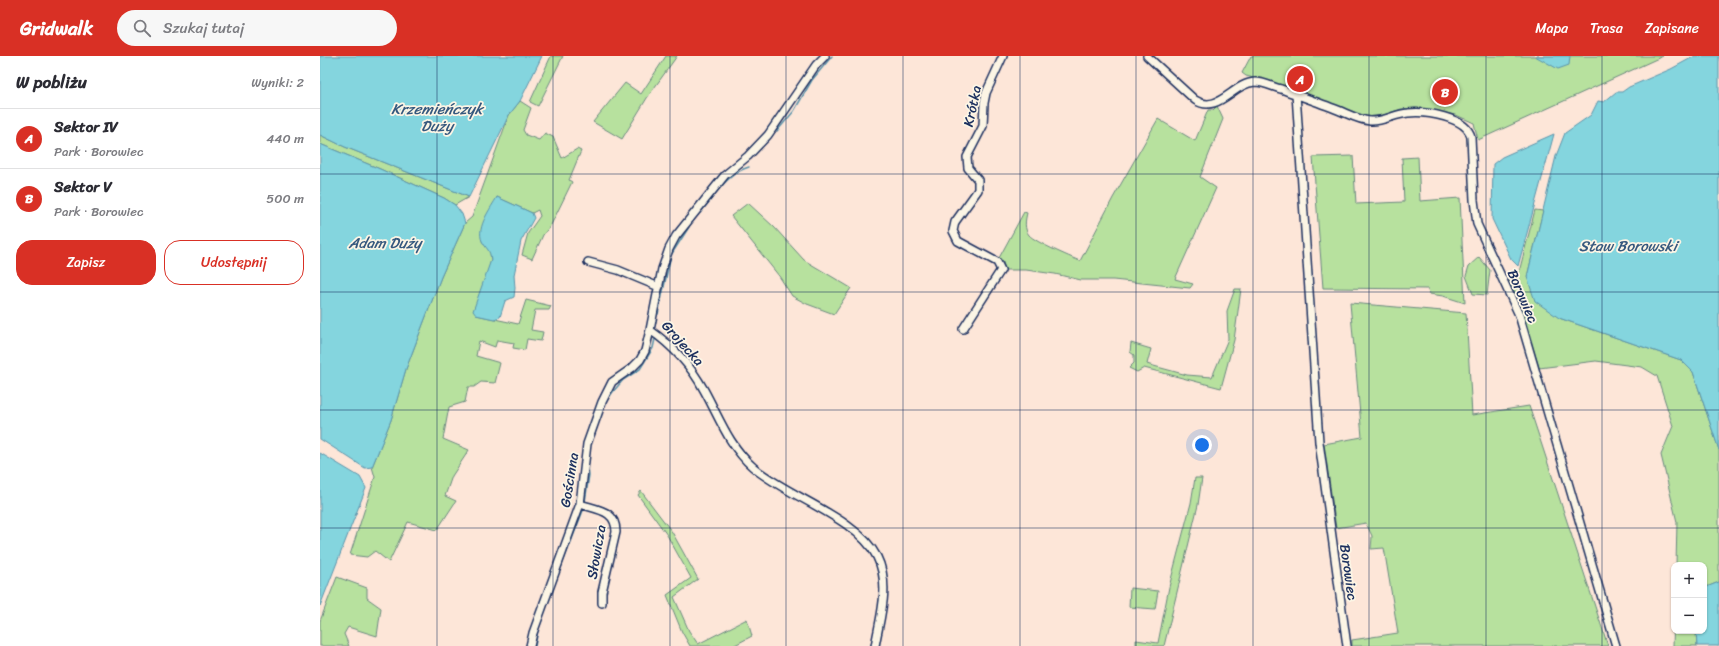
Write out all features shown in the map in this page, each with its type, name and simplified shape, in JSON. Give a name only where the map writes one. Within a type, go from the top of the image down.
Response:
[{"type":"street","name":"Grojecka","points":[[825,56],[816,65],[768,135],[748,156],[725,175],[679,231],[667,254],[650,330],[670,345],[690,369],[732,442],[752,466],[768,478],[847,526],[862,537],[873,549],[881,567],[884,584],[882,611],[875,646]]},
{"type":"street","name":"Krótka","points":[[963,329],[1000,270],[998,262],[958,241],[953,231],[955,222],[978,190],[978,180],[968,168],[967,157],[983,126],[985,97],[1003,56]]},
{"type":"street","name":"Borowiec","points":[[1147,56],[1195,100],[1205,104],[1218,102],[1242,86],[1253,82],[1263,83],[1296,94],[1367,121],[1380,120],[1406,113],[1421,113],[1457,120],[1464,124],[1471,137],[1474,200],[1477,224],[1519,314],[1616,646]]},
{"type":"street","name":"Borowiec","points":[[1296,94],[1319,442],[1347,646]]},
{"type":"street","points":[[588,262],[618,270],[659,286]]},
{"type":"street","name":"Gościnna","points":[[530,646],[533,633],[580,504],[587,444],[602,402],[612,382],[632,368],[640,360],[645,351],[650,330]]},
{"type":"street","name":"Słowicza","points":[[580,504],[606,512],[614,518],[616,524],[616,532],[602,592],[602,603]]},
{"type":"green space","points":[[551,56],[563,56],[538,106],[530,102]]},
{"type":"green space","points":[[666,56],[677,56],[647,98],[622,139],[593,122],[625,83],[641,94]]},
{"type":"green space","points":[[1251,56],[1663,56],[1478,140],[1474,123],[1456,115],[1415,108],[1401,109],[1384,115],[1366,117],[1277,84],[1246,76],[1242,73]]},
{"type":"green space","points":[[520,101],[531,108],[523,130],[526,135],[539,140],[545,133],[553,137],[562,158],[577,149],[581,151],[569,180],[572,182],[551,225],[543,235],[532,259],[522,255],[528,233],[540,216],[538,210],[532,213],[497,197],[482,241],[490,252],[491,260],[476,315],[518,324],[526,300],[551,306],[549,310],[535,310],[531,330],[543,332],[541,341],[527,339],[525,350],[513,348],[514,343],[497,340],[495,347],[479,341],[476,356],[500,363],[495,383],[481,382],[474,387],[468,387],[465,402],[449,407],[443,439],[469,450],[452,476],[445,496],[456,501],[437,530],[408,522],[389,562],[375,551],[367,557],[350,555],[375,477],[372,467],[391,420],[406,369],[441,277],[465,223],[472,217],[509,115]]},
{"type":"green space","points":[[1217,106],[1223,119],[1200,177],[1216,188],[1175,279],[1193,284],[1190,288],[1113,280],[1081,280],[1055,274],[1026,270],[1005,270],[1003,262],[999,258],[1024,212],[1027,213],[1025,225],[1029,235],[1045,245],[1080,261],[1113,198],[1158,119],[1195,141],[1208,110],[1213,110]]},
{"type":"green space","points":[[320,135],[345,147],[469,197],[455,205],[444,198],[380,169],[320,144]]},
{"type":"green space","points":[[1353,156],[1356,204],[1404,202],[1402,158],[1418,157],[1420,201],[1460,198],[1465,303],[1443,296],[1429,294],[1428,289],[1323,288],[1313,157]]},
{"type":"green space","points":[[748,203],[774,227],[804,260],[851,288],[834,314],[807,304],[792,296],[779,276],[731,216]]},
{"type":"green space","points":[[1535,210],[1543,211],[1527,277],[1559,318],[1681,360],[1693,372],[1719,450],[1719,582],[1707,587],[1707,562],[1676,562],[1677,522],[1661,455],[1673,426],[1657,376],[1642,367],[1596,361],[1539,368],[1522,312],[1508,277],[1519,272]]},
{"type":"green space","points":[[1479,257],[1490,270],[1487,295],[1473,294],[1466,276],[1469,266]]},
{"type":"green space","points":[[1235,289],[1241,289],[1234,340],[1221,388],[1144,368],[1137,372],[1129,368],[1134,363],[1134,355],[1130,352],[1131,343],[1151,349],[1147,364],[1187,375],[1212,377],[1228,339],[1227,311]]},
{"type":"green space","points":[[1350,303],[1466,313],[1472,415],[1529,406],[1608,646],[1352,646],[1352,640],[1398,633],[1384,548],[1371,549],[1372,536],[1366,523],[1336,528],[1324,444],[1362,437]]},
{"type":"green space","points":[[1195,478],[1202,478],[1198,505],[1164,646],[1136,646],[1136,640],[1158,643],[1169,587],[1191,503]]},
{"type":"green space","points":[[641,491],[672,532],[698,579],[674,597],[689,631],[698,644],[747,619],[752,636],[733,646],[690,646],[682,632],[667,595],[691,578],[667,535],[638,495]]},
{"type":"green space","points":[[337,577],[367,588],[367,598],[381,608],[377,636],[348,627],[344,634],[349,646],[320,646],[320,621]]},
{"type":"green space","points":[[1130,588],[1158,591],[1155,609],[1129,607]]},
{"type":"green space","points":[[1673,634],[1696,634],[1697,646],[1673,646]]},
{"type":"water","name":"Krzemieńczyk Duży","points":[[320,56],[542,56],[520,101],[509,115],[469,197],[345,147],[320,135]]},
{"type":"water","points":[[1535,56],[1570,56],[1569,65],[1558,69]]},
{"type":"water","name":"Staw Borowski","points":[[1695,56],[1719,56],[1719,450],[1693,372],[1681,360],[1559,318],[1535,301],[1527,277],[1556,156],[1565,133],[1591,115],[1598,101],[1604,102],[1616,92],[1622,92],[1629,87],[1671,69]]},
{"type":"water","points":[[1554,134],[1518,266],[1511,259],[1492,219],[1493,164],[1502,157]]},
{"type":"water","name":"Adam Duży","points":[[320,144],[444,198],[455,205],[462,214],[465,223],[441,277],[406,369],[391,420],[372,467],[365,468],[320,439]]},
{"type":"water","points":[[497,197],[532,213],[534,218],[521,241],[514,275],[514,297],[505,301],[500,317],[494,319],[476,315],[473,311],[491,260],[489,251],[482,241],[481,230],[485,218]]},
{"type":"water","points":[[320,453],[360,477],[366,488],[320,606]]},
{"type":"water","points":[[1719,582],[1719,646],[1697,646],[1696,634],[1707,634],[1707,587]]},
{"type":"waterway","points":[[777,131],[794,111],[812,80],[832,56]]},
{"type":"waterway","points":[[700,213],[734,174],[749,167]]},
{"type":"waterway","points":[[658,314],[671,255],[689,227]]},
{"type":"waterway","points":[[604,405],[623,380],[640,369],[653,348],[655,339]]},
{"type":"waterway","points":[[585,502],[589,475],[588,466]]},
{"type":"waterway","points":[[555,583],[584,508]]},
{"type":"waterway","points":[[535,646],[539,625]]},
{"type":"place","name":"Sektor IV","points":[[1300,79]]},
{"type":"place","name":"Sektor V","points":[[1445,92]]}]
